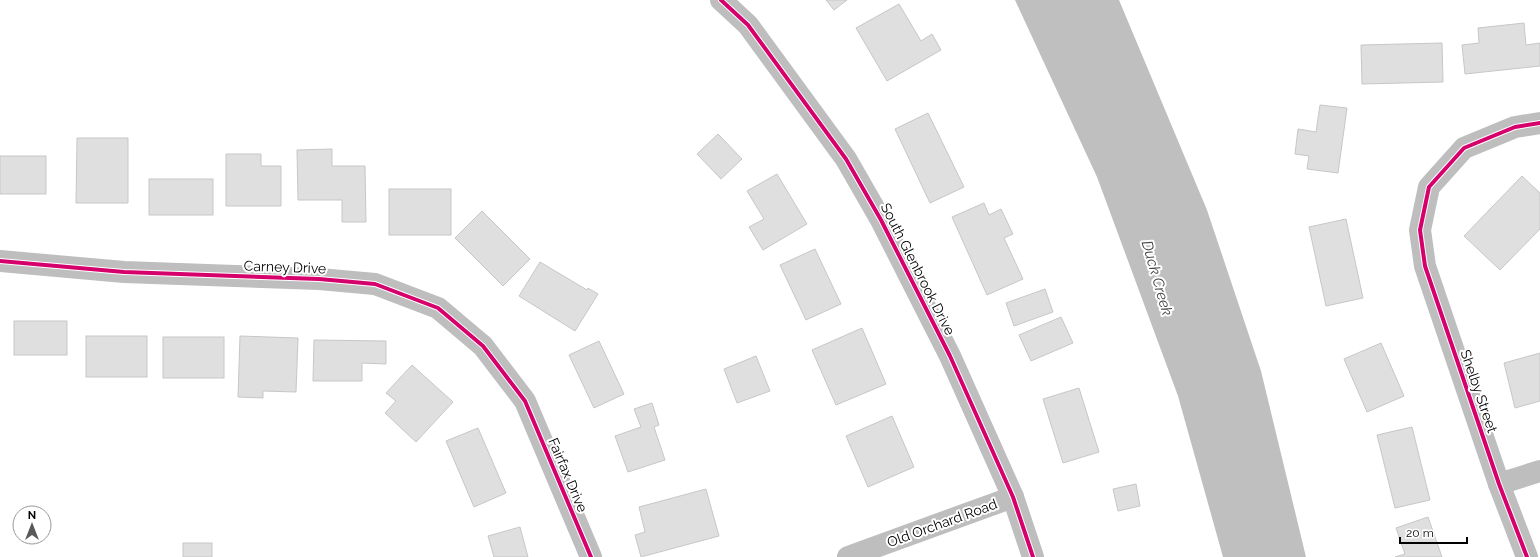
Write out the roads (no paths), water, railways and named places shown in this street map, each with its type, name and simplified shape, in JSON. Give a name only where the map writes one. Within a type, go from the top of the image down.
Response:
[{"type":"street","name":"South Glenbrook Drive","points":[[721,0],[748,25],[846,158],[881,220],[950,356],[1014,497],[1033,557]]},
{"type":"street","name":"Shelby Street","points":[[1528,557],[1500,484],[1425,266],[1420,230],[1429,187],[1464,148],[1515,127],[1540,123]]},
{"type":"street","name":"Carney Drive","points":[[0,261],[124,272],[319,279],[375,284],[438,308],[483,346],[525,401]]},
{"type":"street","name":"Fairfax Drive","points":[[525,401],[591,557]]},
{"type":"street","points":[[1500,484],[1540,471]]},
{"type":"street","name":"Old Orchard Road","points":[[848,557],[1014,497]]},
{"type":"water","name":"Duck Creek","points":[[1015,0],[1119,0],[1207,210],[1261,371],[1306,557],[1223,557],[1178,396],[1097,177]]}]
